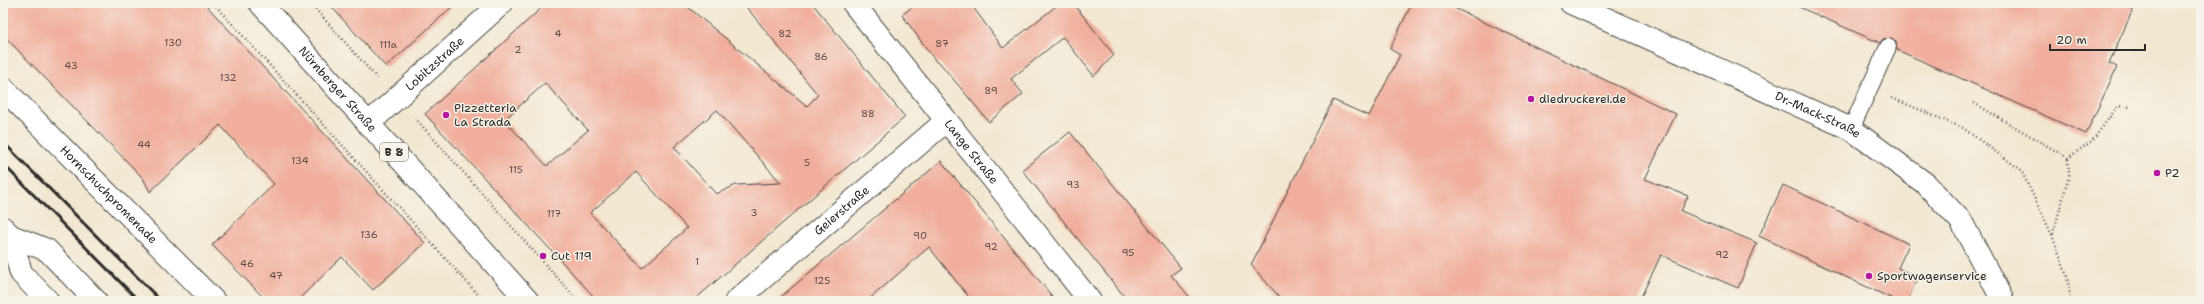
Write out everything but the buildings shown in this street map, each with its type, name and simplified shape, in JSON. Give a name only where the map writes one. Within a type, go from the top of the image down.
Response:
[{"type":"street","name":"Nürnberger Straße","points":[[260,3],[528,301]]},
{"type":"street","name":"Lobitzstraße","points":[[368,124],[502,3]]},
{"type":"street","name":"Lange Straße","points":[[852,3],[1090,301]]},
{"type":"street","name":"Dr.-Mack-Straße","points":[[1571,3],[1851,129],[1926,184],[1961,221],[2003,301]]},
{"type":"street","name":"Hornschuchpromenade","points":[[3,88],[214,301]]},
{"type":"street","name":"Geierstraße","points":[[736,301],[946,121]]},
{"type":"street","points":[[7,232],[20,273],[48,301]]},
{"type":"street","points":[[7,232],[47,250],[96,301]]},
{"type":"lane","points":[[1851,129],[1888,47]]},
{"type":"path","points":[[213,3],[484,301]]},
{"type":"path","points":[[310,3],[380,81]]},
{"type":"path","points":[[1870,89],[1963,128],[2021,170],[2052,235],[2067,276],[2071,301]]},
{"type":"path","points":[[1974,103],[2068,158]]},
{"type":"path","points":[[2068,158],[2092,142],[2118,106],[2132,107]]},
{"type":"path","points":[[414,117],[578,301]]},
{"type":"path","points":[[2052,235],[2069,176],[2068,158]]},
{"type":"railway","points":[[3,142],[161,301]]},
{"type":"railway","points":[[3,164],[139,301]]},
{"type":"place","name":"diedruckerei.de","points":[[1531,99]]},
{"type":"place","name":"Pizzetteria La Strada","points":[[446,115]]},
{"type":"place","name":"P2","points":[[2157,173]]},
{"type":"place","name":"Cut 119","points":[[543,256]]},
{"type":"place","name":"Sportwagenservice","points":[[1869,276]]}]
